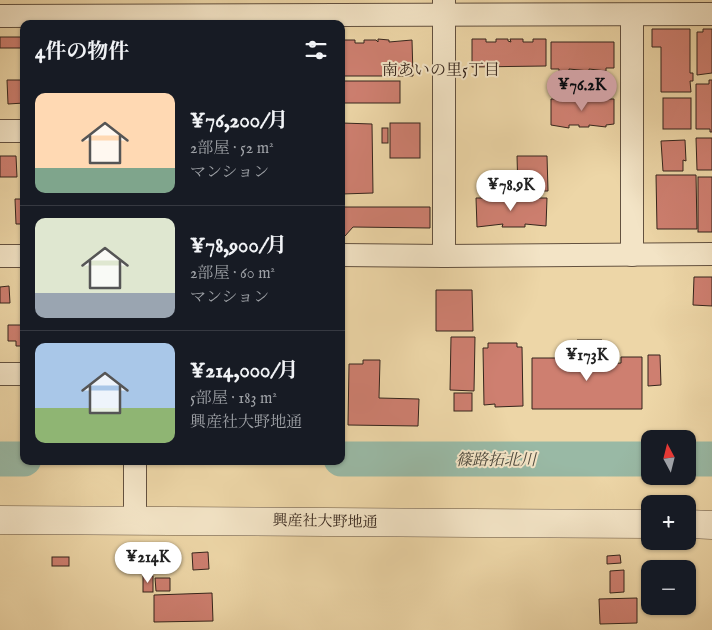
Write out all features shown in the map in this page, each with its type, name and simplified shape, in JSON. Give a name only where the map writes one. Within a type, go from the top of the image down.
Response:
[{"type":"street","points":[[443,8],[444,256]]},
{"type":"street","points":[[0,16],[135,13],[258,19],[443,8],[632,15],[712,14]]},
{"type":"street","points":[[632,15],[632,255]]},
{"type":"street","points":[[0,131],[20,131]]},
{"type":"street","points":[[345,255],[712,254]]},
{"type":"street","points":[[0,256],[20,256]]},
{"type":"street","points":[[0,374],[20,374]]},
{"type":"street","points":[[135,471],[135,520]]},
{"type":"street","name":"興産社大野地通","points":[[0,520],[641,524]]},
{"type":"street","points":[[696,524],[712,524]]},
{"type":"building","points":[[652,29],[690,29],[690,73],[693,73],[693,81],[690,81],[691,92],[661,92],[661,47],[652,47]]},
{"type":"building","points":[[703,29],[712,29],[712,73],[697,75],[697,32],[703,32]]},
{"type":"building","points":[[0,37],[20,37],[20,48],[0,48]]},
{"type":"building","points":[[378,39],[389,40],[389,42],[412,40],[413,76],[345,76],[345,40],[355,40],[355,43],[364,43],[364,40],[376,40],[378,42]]},
{"type":"building","points":[[472,39],[486,39],[486,42],[496,42],[496,39],[508,39],[511,42],[510,39],[523,39],[523,42],[533,42],[533,39],[546,39],[546,66],[472,67]]},
{"type":"building","points":[[551,42],[614,42],[614,68],[606,68],[606,71],[569,69],[569,71],[559,71],[559,69],[551,69]]},
{"type":"building","points":[[7,80],[20,80],[20,103],[8,104]]},
{"type":"building","points":[[709,80],[712,80],[712,132],[710,132],[710,129],[696,129],[696,84],[709,84]]},
{"type":"building","points":[[345,81],[400,81],[400,103],[345,103]]},
{"type":"building","points":[[663,98],[691,98],[691,129],[663,129]]},
{"type":"building","points":[[551,99],[614,99],[614,124],[606,125],[606,127],[569,125],[569,128],[551,125]]},
{"type":"building","points":[[345,123],[372,124],[373,193],[345,194]]},
{"type":"building","points":[[390,123],[420,123],[420,158],[390,158]]},
{"type":"building","points":[[382,128],[388,128],[388,143],[382,143]]},
{"type":"building","points":[[696,138],[712,138],[712,170],[697,170]]},
{"type":"building","points":[[685,140],[686,161],[683,160],[683,171],[663,171],[661,141]]},
{"type":"building","points":[[0,156],[16,156],[17,177],[0,177]]},
{"type":"building","points":[[517,156],[547,156],[548,191],[518,191]]},
{"type":"building","points":[[656,175],[696,175],[697,229],[657,229]]},
{"type":"building","points":[[698,177],[712,177],[712,232],[698,232]]},
{"type":"building","points":[[476,198],[547,198],[546,226],[525,224],[525,227],[502,227],[503,224],[477,227]]},
{"type":"building","points":[[15,199],[20,199],[20,224],[16,224]]},
{"type":"building","points":[[345,207],[430,207],[430,228],[353,227],[345,236]]},
{"type":"building","points":[[694,277],[712,277],[712,306],[693,305]]},
{"type":"building","points":[[9,286],[10,303],[0,303],[0,287]]},
{"type":"building","points":[[436,290],[472,290],[473,331],[436,331]]},
{"type":"building","points":[[8,325],[20,325],[20,346],[16,346],[16,341],[8,341]]},
{"type":"building","points":[[451,337],[475,337],[474,391],[450,390]]},
{"type":"building","points":[[577,340],[602,340],[602,364],[621,363],[621,357],[642,357],[642,409],[532,409],[532,358],[559,358],[559,363],[577,363]]},
{"type":"building","points":[[488,343],[517,343],[517,347],[522,347],[523,406],[495,407],[495,404],[484,405],[483,348],[488,348]]},
{"type":"building","points":[[648,355],[660,355],[661,385],[648,386]]},
{"type":"building","points":[[363,360],[380,360],[379,398],[419,399],[418,426],[348,425],[349,364],[363,364]]},
{"type":"building","points":[[454,393],[472,393],[472,411],[454,411]]},
{"type":"building","points":[[208,552],[209,569],[193,570],[192,553]]},
{"type":"building","points":[[620,555],[621,563],[607,564],[607,556]]},
{"type":"building","points":[[52,557],[69,557],[69,566],[52,566]]},
{"type":"building","points":[[624,570],[624,592],[610,593],[610,571]]},
{"type":"building","points":[[143,576],[153,576],[153,592],[143,592]]},
{"type":"building","points":[[155,578],[170,578],[170,591],[156,591]]},
{"type":"building","points":[[212,593],[213,621],[154,622],[154,595]]},
{"type":"building","points":[[637,598],[637,623],[600,624],[599,599]]},
{"type":"waterway","name":"篠路拓北川","points":[[0,459],[20,459]]},
{"type":"waterway","name":"篠路拓北川","points":[[345,459],[641,459]]},
{"type":"waterway","name":"篠路拓北川","points":[[696,459],[712,459]]},
{"type":"district","name":"南あいの里5丁目","points":[[441,69]]}]
